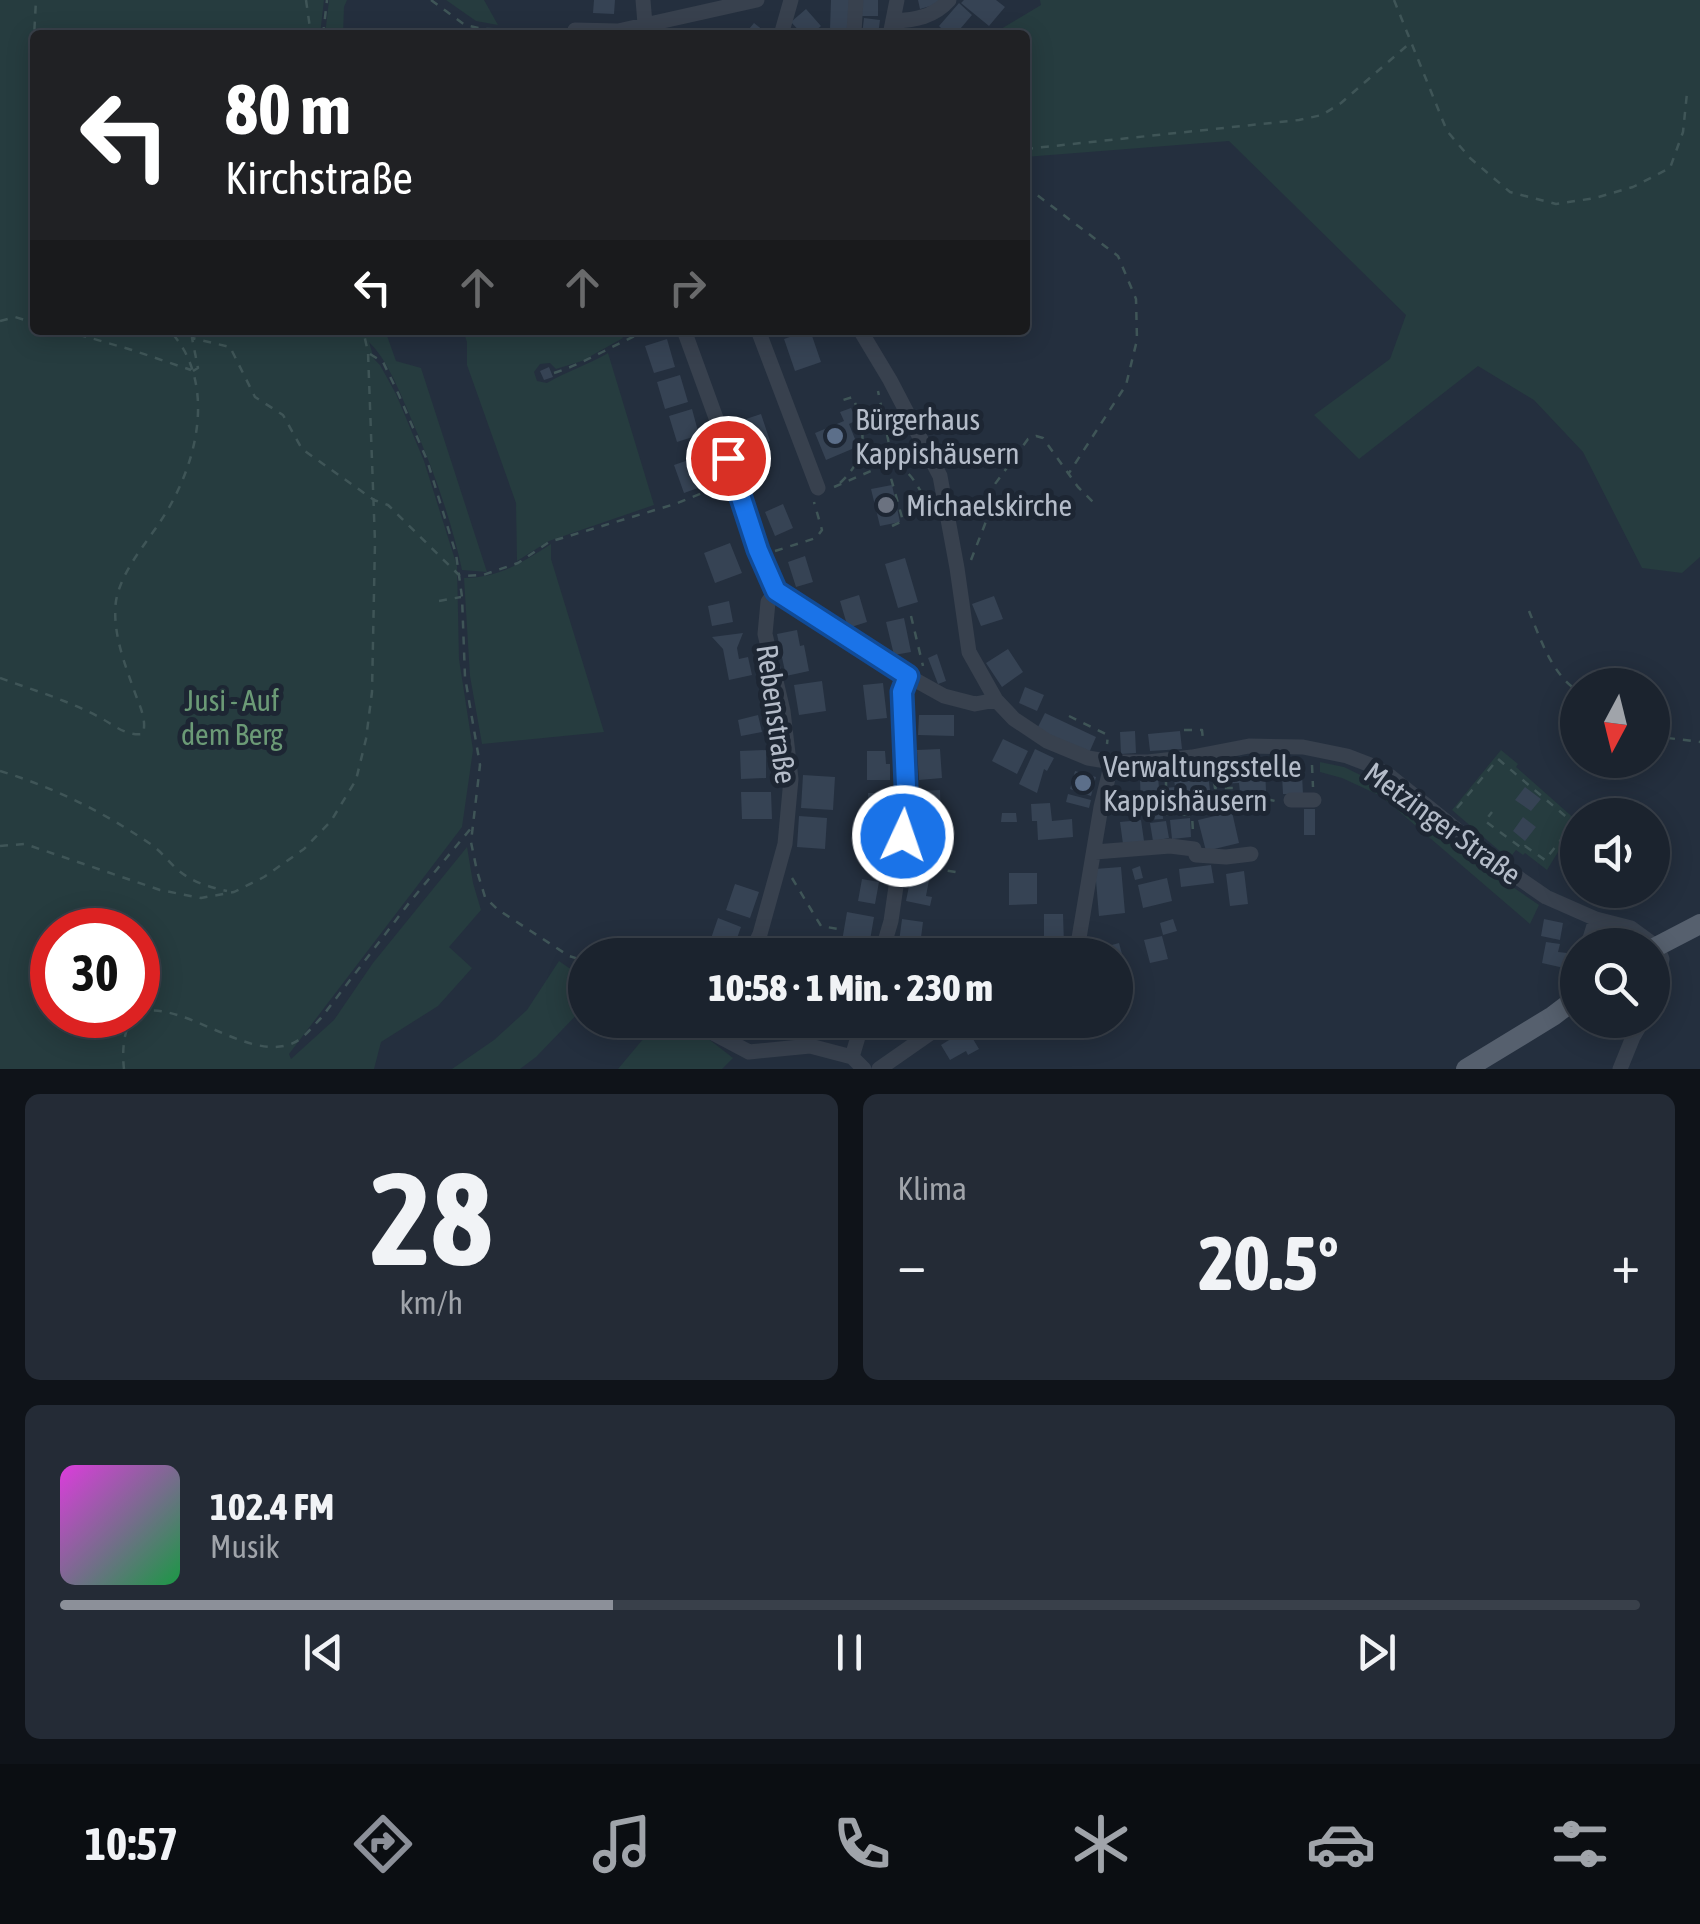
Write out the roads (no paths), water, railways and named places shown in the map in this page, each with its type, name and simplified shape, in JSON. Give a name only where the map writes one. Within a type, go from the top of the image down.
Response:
[{"type":"main road","points":[[1670,940],[1700,924]]},
{"type":"main road","points":[[1466,1069],[1560,1011]]},
{"type":"street","points":[[643,0],[645,24]]},
{"type":"street","points":[[627,30],[758,0]]},
{"type":"street","points":[[782,30],[791,0]]},
{"type":"street","points":[[854,30],[856,0]]},
{"type":"street","points":[[897,0],[892,28],[918,20],[948,0]]},
{"type":"street","points":[[686,335],[758,550],[776,591],[944,696],[975,704],[996,700],[969,652],[940,476],[863,335]]},
{"type":"street","points":[[760,335],[818,488]]},
{"type":"street","name":"Rebenstraße","points":[[758,938],[785,844],[791,778],[783,711],[765,634],[768,602],[776,591]]},
{"type":"street","points":[[886,938],[907,810],[902,692],[908,676]]},
{"type":"street","name":"Metzinger Straße","points":[[996,700],[1014,719],[1047,741],[1088,758],[1209,761],[1249,746],[1312,749],[1347,756],[1391,777],[1507,870],[1546,896],[1631,928]]},
{"type":"street","points":[[1079,938],[1108,761]]},
{"type":"street","points":[[1291,800],[1314,800]]},
{"type":"street","points":[[1095,852],[1170,846],[1194,849],[1196,855],[1251,854]]},
{"type":"street","points":[[1593,928],[1596,918]]},
{"type":"street","points":[[731,1038],[748,1052],[810,1046],[858,1063],[861,1038]]},
{"type":"street","points":[[879,1069],[924,1038]]},
{"type":"street","points":[[1620,1069],[1633,1038]]},
{"type":"place","name":"Bürgerhaus Kappishäusern","points":[[835,436]]},
{"type":"place","name":"Michaelskirche","points":[[886,505]]},
{"type":"place","name":"Verwaltungsstelle Kappishäusern","points":[[1083,783]]},
{"type":"park label","name":"Jusi - Auf dem Berg","points":[[232,717]]}]
